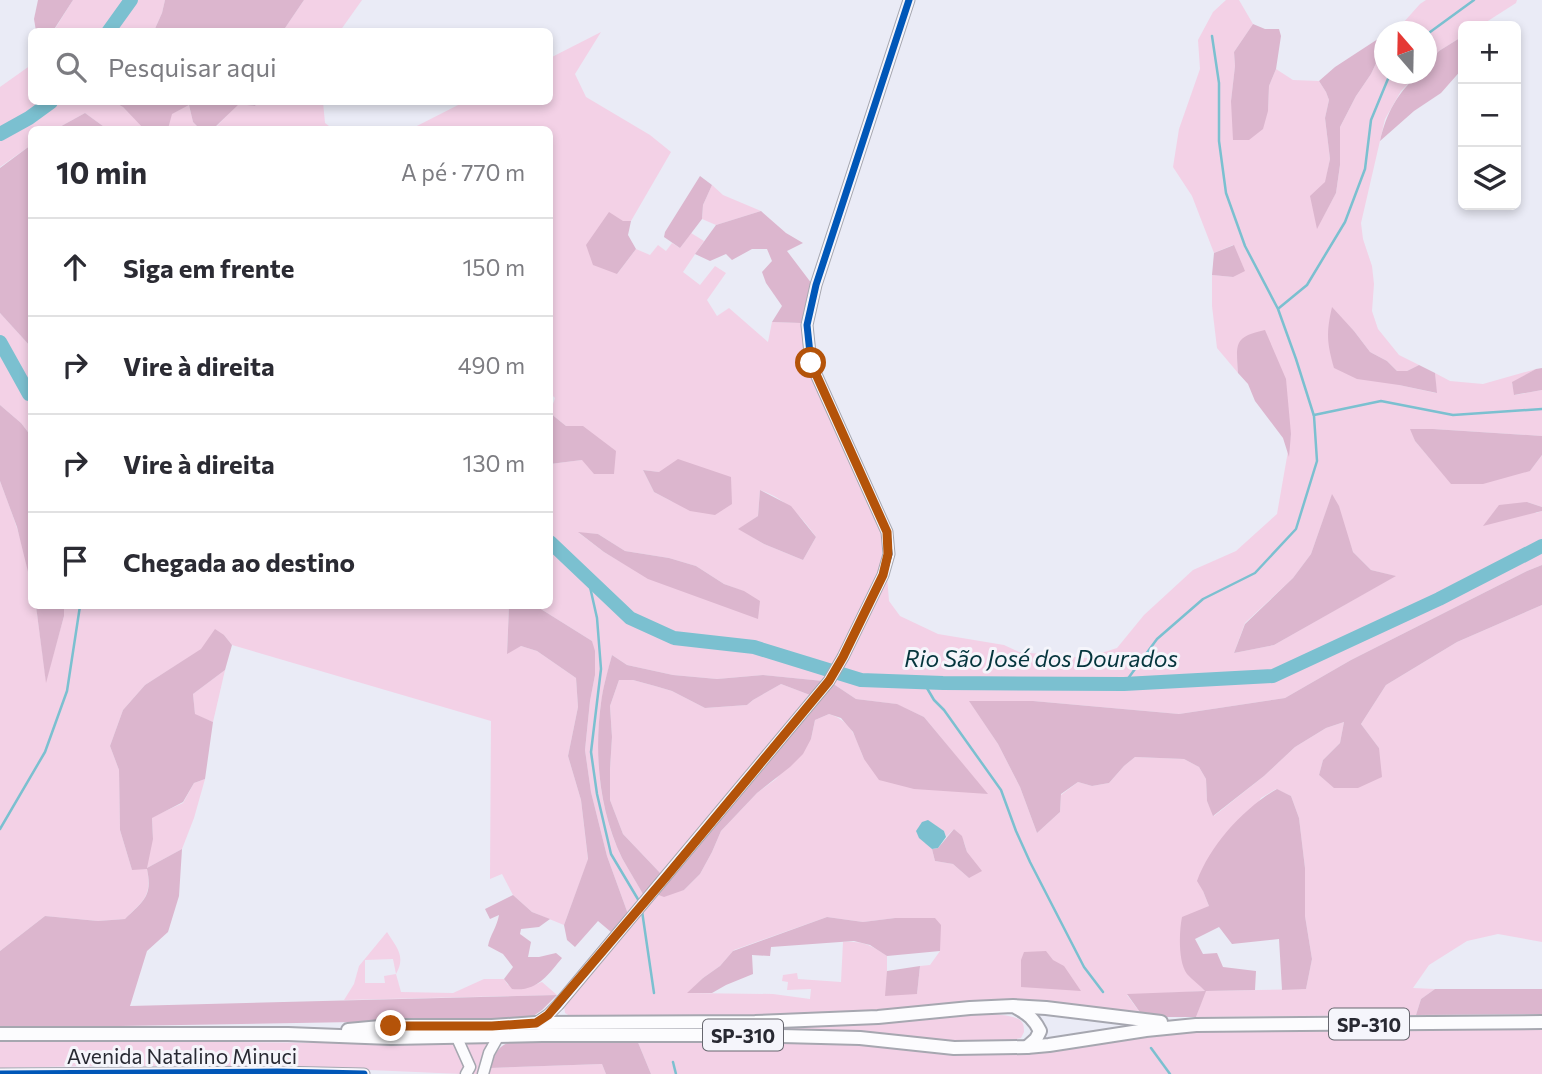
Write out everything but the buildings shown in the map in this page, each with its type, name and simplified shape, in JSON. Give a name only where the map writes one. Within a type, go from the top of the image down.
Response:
[{"type":"main road","name":"SP-310","points":[[288,1034],[391,1026],[755,1022],[878,1017],[1013,1006],[1196,1025]]},
{"type":"main road","points":[[1013,1006],[1029,1014],[1040,1031],[1037,1039],[1027,1047]]},
{"type":"main road","name":"SP-310","points":[[0,1034],[288,1034],[391,1038],[745,1035],[860,1038],[954,1048],[1049,1045],[1196,1025],[1542,1022]]},
{"type":"street","points":[[536,1023],[558,1005],[829,681],[883,575],[888,554],[887,532],[811,363],[807,325],[816,285],[909,0]]},
{"type":"street","points":[[558,1005],[562,1016],[572,1023]]},
{"type":"street","points":[[483,1074],[489,1053],[498,1037]]},
{"type":"street","points":[[457,1038],[470,1067],[466,1074]]},
{"type":"street","name":"Avenida Natalino Minuci","points":[[0,1074],[364,1074]]},
{"type":"shaded area","points":[[38,0],[73,0],[55,28],[36,28],[34,19]]},
{"type":"shaded area","points":[[73,0],[165,0],[155,28],[56,28]]},
{"type":"shaded area","points":[[165,0],[304,0],[285,28],[155,28]]},
{"type":"shaded area","points":[[304,0],[362,0],[342,28],[285,28]]},
{"type":"shaded area","points":[[1226,0],[1239,0],[1253,24],[1234,52],[1231,101],[1268,111],[1269,86],[1276,69],[1293,80],[1319,81],[1326,92],[1329,100],[1325,118],[1330,159],[1317,228],[1336,193],[1340,165],[1340,127],[1356,96],[1374,68],[1374,84],[1408,84],[1385,119],[1361,223],[1372,266],[1372,311],[1378,329],[1399,355],[1419,365],[1407,371],[1397,371],[1387,361],[1370,352],[1331,308],[1399,385],[1436,393],[1435,373],[1450,381],[1483,384],[1536,369],[1512,383],[1515,395],[1542,390],[1542,436],[1411,429],[1415,441],[1431,460],[1530,471],[1542,455],[1542,507],[1527,502],[1536,513],[1542,511],[1542,565],[1351,660],[1285,698],[1179,714],[1033,701],[970,702],[998,744],[1020,787],[1037,833],[1060,812],[1061,795],[1078,782],[1092,786],[1109,783],[1135,757],[1184,759],[1199,767],[1206,779],[1207,801],[1214,816],[1295,747],[1326,728],[1344,722],[1340,743],[1323,760],[1319,775],[1335,788],[1358,788],[1379,748],[1361,724],[1386,685],[1457,642],[1542,605],[1542,942],[1498,934],[1467,941],[1429,965],[1413,988],[1435,989],[1421,999],[1416,1015],[1196,1017],[1205,991],[1127,995],[1142,1015],[1046,1002],[1009,1000],[753,1017],[573,1018],[565,1013],[564,1005],[656,894],[684,890],[700,874],[721,831],[757,793],[776,779],[811,739],[815,720],[829,714],[843,721],[852,731],[864,759],[987,794],[924,717],[896,704],[856,699],[832,683],[887,576],[889,601],[900,616],[938,634],[1004,645],[1019,652],[1086,658],[1117,648],[1144,615],[1193,570],[1236,551],[1277,514],[1291,434],[1237,350],[1238,373],[1217,348],[1212,306],[1212,275],[1233,277],[1233,245],[1214,253],[1192,196],[1173,167],[1179,129],[1200,69],[1198,40],[1213,12]],"holes":[[[1332,495],[1353,552],[1371,570],[1395,576],[1274,645],[1234,653],[1245,623],[1293,578],[1311,554]],[[1276,789],[1291,796],[1299,818],[1305,868],[1305,916],[1312,959],[1306,989],[1205,991],[1181,954],[1209,906],[1203,891],[1261,798]],[[954,829],[963,839],[967,851],[969,878],[953,864],[935,861],[932,849],[944,831],[946,837]],[[827,917],[863,922],[895,918],[940,951],[930,965],[920,966],[917,994],[887,971],[887,956],[866,944],[856,942],[843,942],[841,982],[798,979],[797,973],[783,975],[782,981],[788,982],[787,990],[811,989],[810,999],[773,994],[688,993],[720,966],[734,950]]]},
{"type":"shaded area","points":[[1426,0],[1517,0],[1488,21],[1458,21],[1458,39],[1437,53],[1437,21],[1405,21]]},
{"type":"shaded area","points":[[1253,24],[1265,29],[1279,29],[1281,36],[1276,69],[1269,86],[1268,111],[1263,129],[1249,140],[1233,140],[1231,101],[1234,52]]},
{"type":"shaded area","points":[[601,32],[575,74],[586,97],[650,135],[671,152],[631,221],[623,221],[617,274],[636,249],[650,255],[658,245],[666,251],[672,243],[680,248],[691,233],[704,241],[683,272],[700,285],[715,266],[726,273],[707,300],[717,316],[729,308],[768,342],[772,322],[801,323],[806,364],[882,534],[879,574],[823,681],[763,675],[717,679],[673,675],[627,665],[612,655],[604,685],[599,723],[600,782],[614,840],[644,896],[628,914],[607,856],[591,792],[585,750],[595,675],[592,641],[541,609],[553,609],[553,464],[582,460],[566,426],[553,415],[553,126],[417,126],[458,105],[553,105],[553,56]],"holes":[[[643,470],[659,472],[673,502],[654,492]],[[760,490],[785,503],[816,537],[803,560],[764,544],[739,529],[758,516]],[[579,533],[598,534],[625,551],[669,558],[696,566],[724,584],[743,591],[758,618],[648,578],[604,552]]]},
{"type":"shaded area","points":[[1458,39],[1458,74],[1441,93],[1414,111],[1380,141],[1394,104],[1409,84],[1437,84],[1439,51]]},
{"type":"shaded area","points":[[1374,42],[1374,68],[1340,127],[1340,165],[1336,193],[1317,229],[1310,196],[1325,182],[1330,159],[1325,118],[1329,100],[1319,81]]},
{"type":"shaded area","points":[[28,67],[28,105],[119,105],[142,126],[103,126],[85,113],[61,126],[28,126],[28,147],[0,167],[0,87]]},
{"type":"shaded area","points":[[119,105],[189,105],[172,114],[169,126],[141,126]]},
{"type":"shaded area","points":[[189,105],[193,122],[197,126],[169,126],[171,114]]},
{"type":"shaded area","points":[[189,105],[238,105],[216,126],[197,126],[193,122]]},
{"type":"shaded area","points":[[237,105],[323,105],[325,123],[329,126],[217,126]]},
{"type":"shaded area","points":[[85,113],[103,126],[61,126]]},
{"type":"shaded area","points":[[28,147],[28,344],[0,313],[0,168]]},
{"type":"shaded area","points":[[700,176],[712,185],[703,205],[702,219],[680,248],[664,237],[665,232]]},
{"type":"shaded area","points":[[712,185],[723,195],[761,211],[716,225],[702,219],[703,205]]},
{"type":"shaded area","points":[[761,211],[786,233],[803,243],[787,251],[812,284],[801,323],[772,322],[782,306],[766,283],[762,272],[772,261],[767,249],[752,249],[732,260],[726,254],[710,261],[695,254],[716,225]]},
{"type":"shaded area","points":[[609,212],[623,221],[631,221],[628,235],[636,249],[617,274],[593,265],[586,245]]},
{"type":"shaded area","points":[[1234,245],[1245,271],[1233,277],[1212,275],[1214,253]]},
{"type":"shaded area","points":[[1332,307],[1370,352],[1387,361],[1397,371],[1407,371],[1419,365],[1435,373],[1437,393],[1357,379],[1334,368],[1328,338]]},
{"type":"shaded area","points":[[0,313],[28,344],[28,432],[0,405]]},
{"type":"shaded area","points":[[1265,330],[1286,379],[1291,434],[1289,457],[1283,438],[1238,373],[1239,343],[1247,335]]},
{"type":"shaded area","points":[[1542,368],[1542,390],[1514,395],[1512,382]]},
{"type":"shaded area","points":[[0,405],[28,432],[28,572],[17,527],[0,481]]},
{"type":"shaded area","points":[[553,415],[566,426],[583,426],[616,451],[614,474],[594,474],[582,460],[553,464]]},
{"type":"shaded area","points":[[1410,429],[1542,436],[1542,455],[1530,471],[1483,484],[1451,484],[1415,441]]},
{"type":"shaded area","points":[[678,459],[731,477],[732,504],[715,515],[690,511],[654,492],[643,470],[659,472]]},
{"type":"shaded area","points":[[0,481],[28,570],[28,609],[36,609],[46,680],[64,609],[509,609],[507,653],[521,646],[537,651],[576,678],[578,707],[568,756],[581,800],[588,860],[564,925],[532,912],[513,895],[502,874],[490,879],[491,721],[232,645],[224,635],[145,685],[123,710],[110,746],[119,770],[120,830],[132,870],[153,839],[152,817],[183,803],[194,783],[205,779],[182,849],[147,868],[148,886],[145,897],[125,919],[98,921],[45,916],[0,951]]},
{"type":"shaded area","points":[[760,490],[791,506],[816,537],[803,560],[764,544],[738,529],[758,516]]},
{"type":"shaded area","points":[[1332,494],[1339,506],[1353,552],[1371,570],[1396,576],[1274,645],[1234,653],[1245,624],[1293,578],[1311,554]]},
{"type":"shaded area","points":[[1527,502],[1542,507],[1542,511],[1483,526],[1499,505]]},
{"type":"shaded area","points":[[578,532],[598,534],[625,551],[669,558],[696,566],[724,584],[744,591],[760,601],[758,619],[648,579],[604,552]]},
{"type":"shaded area","points":[[1542,565],[1542,605],[1457,642],[1386,685],[1361,724],[1379,748],[1382,777],[1358,788],[1334,788],[1319,775],[1323,760],[1340,743],[1344,722],[1326,728],[1295,747],[1264,776],[1213,816],[1207,801],[1206,779],[1199,767],[1184,759],[1135,757],[1109,783],[1092,786],[1078,782],[1061,794],[1060,812],[1037,833],[1020,787],[998,744],[969,701],[1033,701],[1179,714],[1285,698],[1351,660]]},
{"type":"shaded area","points":[[36,609],[64,609],[64,616],[46,683]]},
{"type":"shaded area","points":[[509,609],[541,609],[592,641],[595,651],[595,675],[585,750],[591,792],[607,856],[628,914],[611,932],[598,921],[575,947],[567,940],[564,925],[588,859],[581,800],[568,756],[578,707],[576,678],[537,651],[521,646],[507,654]]},
{"type":"shaded area","points":[[215,629],[232,645],[225,670],[193,694],[195,714],[213,722],[205,779],[194,783],[183,802],[152,818],[153,839],[147,868],[182,849],[179,896],[168,932],[147,951],[130,1006],[557,995],[542,1010],[529,1019],[0,1028],[0,951],[45,916],[98,921],[125,919],[145,898],[149,886],[147,869],[132,870],[120,830],[119,770],[110,746],[123,710],[145,685],[201,649]]},
{"type":"shaded area","points":[[612,655],[627,665],[673,675],[717,679],[763,675],[823,681],[810,695],[781,684],[747,705],[705,708],[672,691],[633,680],[619,680],[610,706],[610,800],[623,834],[662,875],[644,896],[614,840],[600,782],[599,722]]},
{"type":"shaded area","points":[[225,670],[213,722],[195,715],[193,694]]},
{"type":"shaded area","points":[[619,680],[633,680],[672,691],[705,708],[747,705],[781,684],[810,695],[662,875],[623,834],[610,800],[610,706]]},
{"type":"shaded area","points":[[832,683],[856,699],[897,704],[924,717],[988,794],[914,789],[879,780],[864,759],[853,732],[841,718],[829,714],[815,720],[811,739],[803,754],[757,793],[721,831],[700,874],[684,890],[664,897],[656,894]]},
{"type":"shaded area","points":[[1277,789],[1291,796],[1299,818],[1305,868],[1305,916],[1312,959],[1306,989],[1282,990],[1279,939],[1232,944],[1219,927],[1195,939],[1203,954],[1217,953],[1223,967],[1256,971],[1255,990],[1206,991],[1196,1017],[1142,1015],[1127,994],[1205,991],[1184,969],[1180,938],[1182,917],[1209,906],[1197,881],[1219,841],[1252,806]]},
{"type":"shaded area","points":[[954,829],[962,836],[967,852],[982,871],[969,878],[953,864],[935,861],[932,849],[938,848]]},
{"type":"shaded area","points":[[513,895],[532,912],[550,919],[539,927],[521,929],[520,934],[531,942],[528,957],[556,953],[562,958],[541,981],[521,989],[512,989],[504,979],[513,967],[503,954],[488,946],[499,915],[490,919],[485,909]]},
{"type":"shaded area","points":[[827,917],[863,922],[895,918],[935,918],[941,925],[940,951],[887,956],[870,945],[854,941],[771,947],[770,956],[752,955],[753,974],[712,993],[687,993],[720,966],[733,951]]},
{"type":"shaded area","points":[[387,932],[400,957],[396,974],[401,992],[453,993],[484,979],[504,979],[508,985],[529,987],[542,982],[557,995],[344,1000],[354,984],[359,966]],"holes":[[[393,959],[396,974],[384,976],[385,983],[365,983],[365,960]]]},
{"type":"shaded area","points":[[1046,951],[1053,960],[1064,966],[1081,991],[1021,987],[1021,960],[1024,952]]},
{"type":"shaded area","points":[[920,966],[917,994],[885,996],[887,971]]},
{"type":"shaded area","points":[[1435,989],[1542,989],[1542,1014],[1416,1015],[1421,999]]},
{"type":"shaded area","points":[[968,1013],[1017,1018],[1023,1023],[1024,1032],[1021,1038],[998,1043],[398,1030]]},
{"type":"shaded area","points":[[1542,1028],[1542,1074],[651,1074],[637,1040],[859,1044],[953,1055],[1027,1052],[1146,1033]]},
{"type":"shaded area","points":[[637,1040],[651,1074],[606,1074],[602,1064],[490,1068],[498,1050],[503,1046],[515,1041]]},
{"type":"shaded area","points":[[0,1042],[456,1044],[467,1068],[462,1074],[277,1066],[0,1068]]},
{"type":"shaded area","points":[[493,1042],[482,1074],[468,1074],[461,1043]]},
{"type":"shaded area","points":[[602,1064],[606,1074],[488,1074],[490,1068]]},
{"type":"water","points":[[928,820],[944,831],[946,837],[938,848],[932,849],[919,838],[916,831],[922,822]]},
{"type":"waterway","points":[[111,28],[131,0]]},
{"type":"waterway","points":[[1437,27],[1474,0]]},
{"type":"waterway","points":[[1124,684],[1157,639],[1203,599],[1255,573],[1296,529],[1317,461],[1314,416],[1296,359],[1278,309],[1245,246],[1226,193],[1219,141],[1219,83],[1212,36]]},
{"type":"waterway","points":[[1279,308],[1307,285],[1345,222],[1365,169],[1371,120],[1386,84]]},
{"type":"waterway","points":[[0,134],[47,105]]},
{"type":"waterway","name":"Rio São José dos Dourados","points":[[0,342],[28,392]]},
{"type":"waterway","points":[[1314,415],[1381,401],[1453,415],[1542,409]]},
{"type":"waterway","name":"Rio São José dos Dourados","points":[[553,545],[630,618],[674,638],[754,647],[861,680],[1124,684],[1273,676],[1439,599],[1542,546]]},
{"type":"waterway","points":[[588,578],[597,618],[601,669],[591,752],[597,794],[611,854],[639,901]]},
{"type":"waterway","points":[[0,829],[45,752],[67,691],[80,609]]},
{"type":"waterway","points":[[924,683],[1001,790],[1030,862],[1084,967],[1103,992]]},
{"type":"waterway","points":[[642,911],[654,993]]},
{"type":"waterway","points":[[1151,1048],[1170,1074]]},
{"type":"waterway","points":[[673,1062],[676,1074]]},
{"type":"cycle path","points":[[536,1023],[558,1005],[829,681],[883,575],[889,554],[887,532],[811,363],[807,325],[816,285],[909,0]]},
{"type":"cycle path","points":[[0,1074],[364,1074]]},
{"type":"route","points":[[391,1026],[536,1023],[548,1015],[829,681],[883,575],[888,554],[887,532],[811,363]]}]
